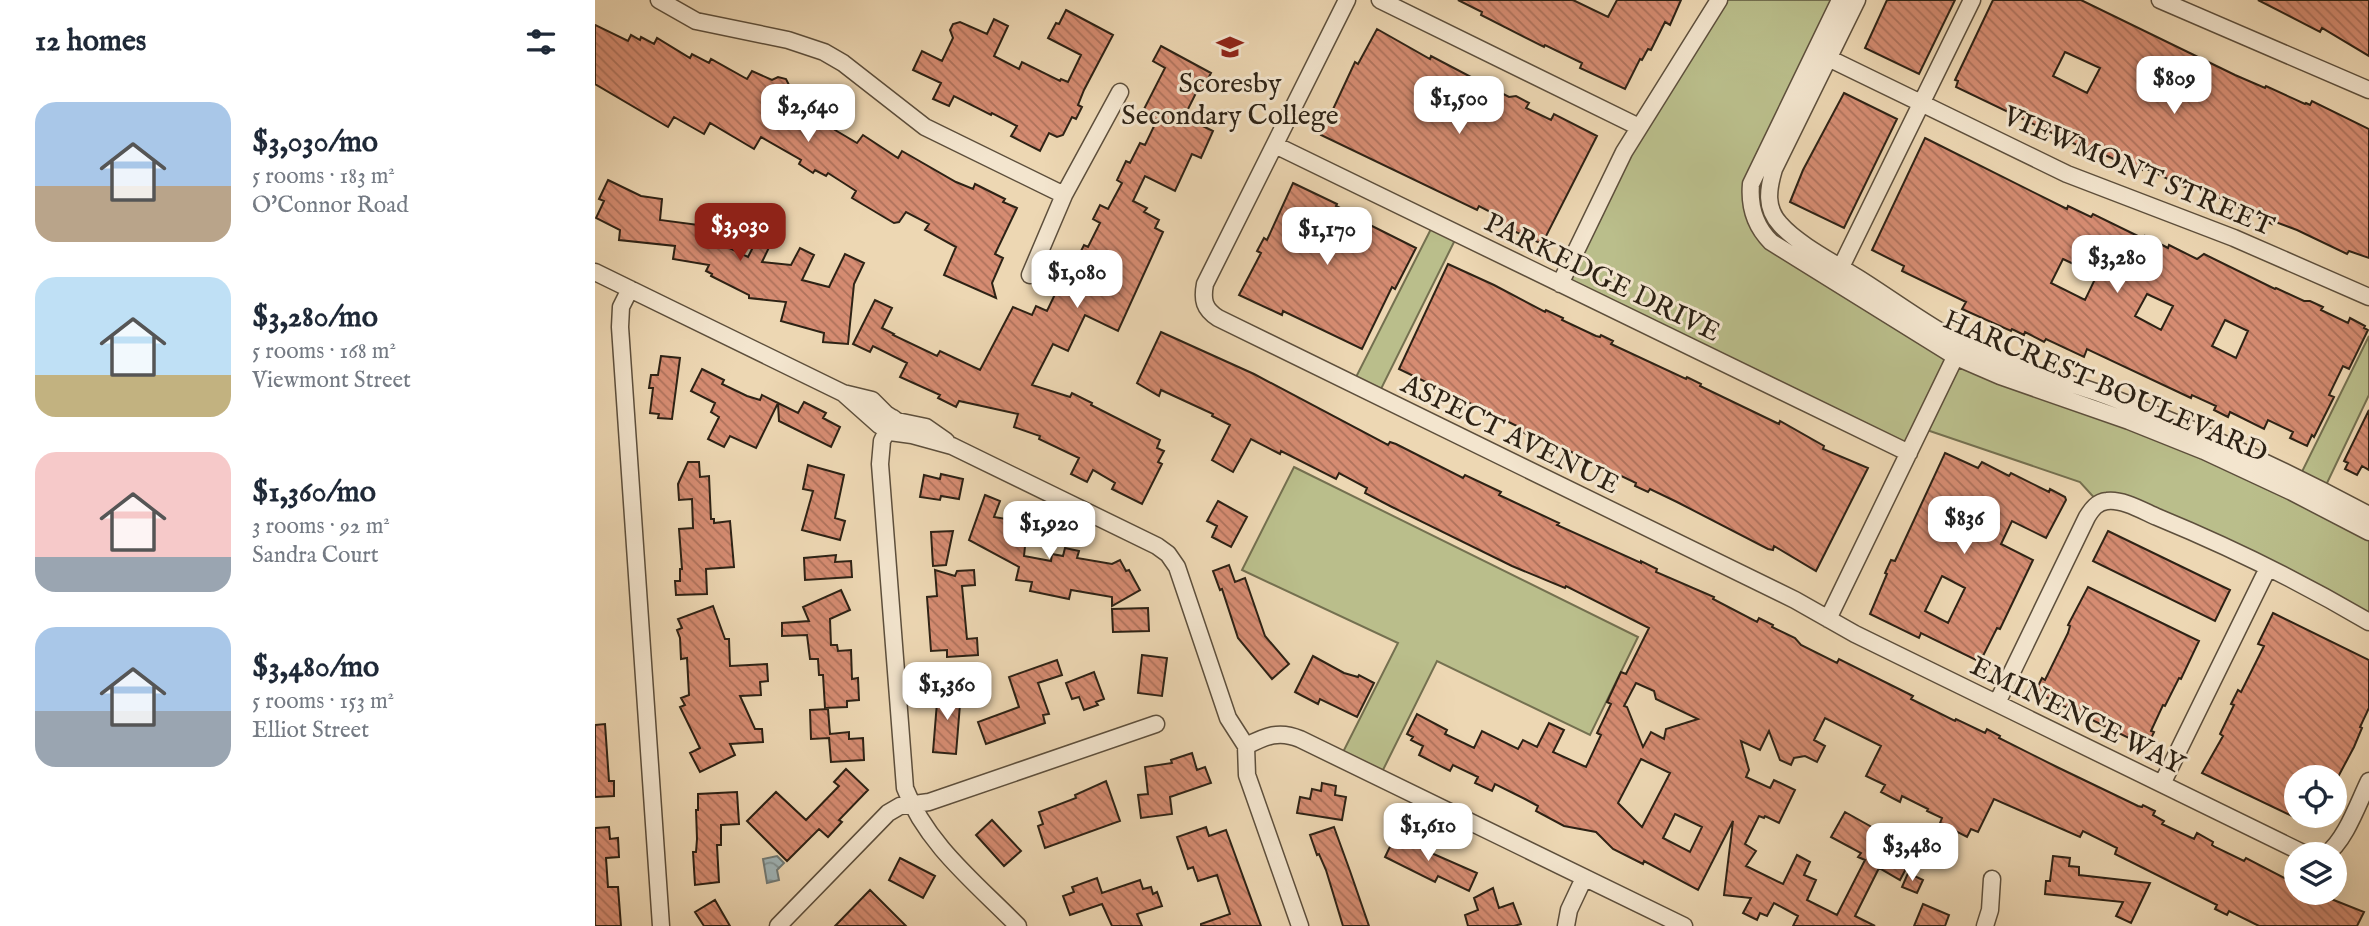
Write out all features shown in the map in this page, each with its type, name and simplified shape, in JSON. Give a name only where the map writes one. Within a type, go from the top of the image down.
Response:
[{"type":"street","points":[[659,0],[696,21],[788,40],[824,52],[843,63],[925,127],[1064,195]]},
{"type":"street","name":"ASPECT AVENUE","points":[[1347,0],[1206,284],[1203,299],[1207,310],[1352,385],[1795,600],[1828,619]]},
{"type":"street","points":[[1380,0],[1639,127]]},
{"type":"street","points":[[1560,284],[1624,152],[1719,0]]},
{"type":"street","name":"HARCREST BOULEVARD","points":[[1840,0],[1822,55],[1769,185],[1771,212],[1779,224],[1791,235],[1959,350],[2011,364],[2148,412],[2270,465],[2369,515]]},
{"type":"street","name":"HARCREST BOULEVARD","points":[[1857,0],[1822,55],[1754,176],[1750,200],[1758,226],[1771,242],[2000,376],[2116,416],[2204,451],[2369,532]]},
{"type":"street","points":[[1841,267],[1972,0]]},
{"type":"street","points":[[2160,0],[2369,90]]},
{"type":"street","name":"VIEWMONT STREET","points":[[1822,55],[2078,179],[2234,237],[2369,298]]},
{"type":"street","points":[[1030,275],[1064,195],[1120,92]]},
{"type":"street","name":"PARKEDGE DRIVE","points":[[1275,145],[1909,453]]},
{"type":"street","points":[[595,272],[843,393],[872,400],[890,424],[926,427],[952,446],[1157,546],[1168,554],[1177,567],[1226,714],[1246,746],[1247,775],[1300,926]]},
{"type":"street","points":[[630,289],[621,307],[619,319],[661,926]]},
{"type":"street","points":[[1828,619],[1959,350]]},
{"type":"street","points":[[890,424],[881,447],[880,464],[903,776],[911,805],[921,822],[938,844],[1018,926]]},
{"type":"street","points":[[1997,703],[2087,517],[2099,503],[2109,500],[2120,502],[2204,537],[2369,622]]},
{"type":"street","points":[[2162,784],[2268,568]]},
{"type":"street","name":"EMINENCE WAY","points":[[1828,619],[2284,844]]},
{"type":"street","points":[[778,926],[888,813],[899,806],[929,802],[1156,724]]},
{"type":"street","points":[[1246,746],[1273,734],[1300,738],[1684,926]]},
{"type":"street","points":[[2339,842],[2369,781]]},
{"type":"street","points":[[1566,926],[1569,910],[1584,878]]},
{"type":"street","points":[[1985,926],[1990,910],[1993,879]]},
{"type":"green space","points":[[1719,0],[1840,0],[1754,176],[1758,226],[1919,335],[2292,492],[2369,336],[2369,395],[2317,504],[2369,532],[2369,622],[2120,502],[2099,503],[2080,482],[1921,428],[1909,453],[1560,284],[1624,152]]},
{"type":"green space","points":[[1434,223],[1458,234],[1377,397],[1352,385]]},
{"type":"green space","points":[[1294,467],[1638,637],[1590,735],[1437,661],[1379,778],[1340,758],[1398,643],[1242,570]]},
{"type":"water","points":[[777,856],[784,863],[777,870],[779,880],[767,883],[763,859]]},
{"type":"building","points":[[1458,0],[1573,0],[1608,17],[1617,0],[1681,0],[1670,25],[1665,22],[1651,50],[1648,49],[1642,60],[1640,59],[1625,89],[1580,68],[1582,63],[1481,15],[1482,12]]},
{"type":"building","points":[[1887,0],[1955,0],[1919,74],[1865,48]]},
{"type":"building","points":[[1993,0],[2081,0],[2235,75],[2305,104],[2310,105],[2312,101],[2369,129],[2369,258],[2349,251],[2347,254],[2297,230],[2273,221],[2272,224],[2208,192],[2189,185],[2187,188],[2147,169],[2133,168],[2103,154],[2102,157],[1956,87],[1958,81],[1955,80]],"holes":[[[2065,52],[2100,68],[2087,93],[2053,76]]]},
{"type":"building","points":[[2258,0],[2369,0],[2369,56],[2322,28],[2320,32]]},
{"type":"building","points":[[1066,10],[1113,35],[1084,90],[1078,105],[1082,107],[1076,119],[1072,117],[1063,135],[1057,137],[1049,133],[1040,151],[1011,136],[1017,126],[992,113],[991,115],[954,96],[949,106],[933,99],[941,83],[913,70],[922,51],[942,61],[953,38],[950,30],[953,24],[960,22],[987,34],[994,19],[1008,26],[994,56],[1019,69],[1022,62],[1060,81],[1061,79],[1068,82],[1081,55],[1048,38]]},
{"type":"building","points":[[595,25],[628,41],[631,35],[654,44],[657,38],[690,58],[692,54],[709,63],[711,59],[747,79],[752,71],[772,80],[778,77],[786,79],[791,89],[811,101],[816,92],[847,110],[835,130],[857,143],[863,135],[898,158],[902,151],[956,182],[973,189],[975,184],[1005,199],[1003,202],[1017,208],[995,254],[1003,258],[992,283],[996,298],[944,275],[956,247],[925,230],[929,224],[906,212],[899,222],[894,223],[852,198],[856,191],[828,173],[826,176],[815,170],[813,173],[799,164],[801,160],[761,137],[754,149],[710,123],[704,134],[674,117],[668,127],[595,84]]},
{"type":"building","points":[[1377,29],[1430,59],[1431,56],[1509,97],[1516,96],[1529,103],[1526,108],[1551,120],[1554,114],[1597,136],[1542,244],[1499,224],[1502,218],[1479,206],[1477,210],[1321,135],[1355,62],[1358,64]]},
{"type":"building","points":[[1161,46],[1211,73],[1204,86],[1198,89],[1184,117],[1213,131],[1201,158],[1192,154],[1175,191],[1145,176],[1133,201],[1147,208],[1144,212],[1159,220],[1155,228],[1163,232],[1118,331],[1085,315],[1068,351],[1053,344],[1032,385],[1070,397],[1072,393],[1160,440],[1157,448],[1164,451],[1158,462],[1162,464],[1142,504],[1112,489],[1115,483],[1093,470],[1087,482],[1071,474],[1079,458],[1039,439],[1040,436],[1014,427],[1018,414],[959,401],[956,407],[938,398],[940,395],[900,377],[907,363],[873,346],[870,352],[853,344],[875,300],[892,308],[882,328],[937,356],[940,351],[980,370],[1013,307],[1032,315],[1036,306],[1047,311],[1058,288],[1071,295],[1085,265],[1076,261],[1084,245],[1088,247],[1100,223],[1093,219],[1100,205],[1108,209],[1122,183],[1117,180],[1126,161],[1130,163],[1140,143],[1145,145],[1157,120],[1142,113],[1165,68],[1153,61]]},
{"type":"building","points":[[1844,93],[1897,119],[1844,228],[1790,202],[1803,170]]},
{"type":"building","points":[[1925,138],[2067,209],[2068,206],[2091,217],[2093,214],[2144,239],[2145,236],[2168,248],[2169,245],[2197,259],[2204,254],[2275,289],[2323,307],[2321,310],[2348,323],[2350,318],[2368,330],[2349,369],[2343,366],[2329,395],[2334,397],[2307,446],[2290,438],[2293,432],[2268,420],[2264,429],[2230,412],[2228,417],[2214,410],[2216,406],[2192,395],[2191,398],[2087,349],[2084,357],[2046,339],[2044,342],[2025,332],[2024,335],[2012,329],[2011,331],[1962,309],[1966,302],[1902,271],[1904,266],[1872,250]],"holes":[[[2063,259],[2097,275],[2085,300],[2051,283]],[[2147,294],[2173,306],[2161,330],[2135,316]],[[2225,320],[2248,331],[2236,358],[2212,346]]]},
{"type":"building","points":[[608,180],[641,196],[662,199],[660,220],[729,229],[721,244],[748,257],[763,227],[776,233],[762,262],[791,265],[800,248],[814,255],[802,280],[829,287],[845,254],[864,263],[854,284],[848,344],[823,342],[824,333],[781,321],[786,302],[749,298],[749,295],[711,276],[712,274],[706,271],[709,265],[673,259],[675,246],[619,240],[620,230],[596,218],[604,201],[599,199]]},
{"type":"building","points":[[1293,183],[1416,248],[1395,289],[1392,287],[1362,349],[1283,311],[1282,315],[1239,295],[1261,253],[1257,251],[1264,238],[1267,240]]},
{"type":"building","points":[[1448,264],[1596,336],[1601,335],[1613,341],[1611,344],[1686,379],[1687,377],[1701,384],[1700,386],[1779,424],[1780,421],[1824,446],[1823,449],[1868,468],[1816,571],[1774,546],[1773,550],[1768,549],[1650,489],[1648,492],[1635,486],[1636,483],[1532,433],[1530,436],[1516,429],[1517,426],[1399,369]]},
{"type":"building","points":[[1161,332],[1254,374],[1388,445],[1390,442],[1396,444],[1463,478],[1465,475],[1501,492],[1499,495],[1559,523],[1557,525],[1641,561],[1657,569],[1656,572],[1714,597],[1713,599],[1757,622],[1759,618],[1795,638],[1801,645],[1837,663],[1839,659],[1913,696],[1911,699],[1955,721],[1956,719],[1985,733],[1987,729],[2000,736],[1999,738],[2059,768],[2138,806],[2143,805],[2155,811],[2153,815],[2164,821],[2162,824],[2194,839],[2197,833],[2213,842],[2215,847],[2244,861],[2246,858],[2284,878],[2284,905],[2346,905],[2364,912],[2357,926],[2259,926],[2229,911],[2227,915],[2215,909],[2217,905],[2115,854],[2117,848],[2083,831],[2080,837],[1994,799],[1978,832],[1971,829],[1967,837],[1940,823],[1942,818],[1927,811],[1928,809],[1902,796],[1900,802],[1881,792],[1885,785],[1866,776],[1881,746],[1825,718],[1814,740],[1825,746],[1817,762],[1805,756],[1794,758],[1791,765],[1780,760],[1769,731],[1760,750],[1741,741],[1749,770],[1746,777],[1770,788],[1774,780],[1795,790],[1779,823],[1759,816],[1745,844],[1756,851],[1746,866],[1783,884],[1797,855],[1810,862],[1804,875],[1816,880],[1807,900],[1837,915],[1865,860],[1858,857],[1861,853],[1831,837],[1845,812],[1900,843],[1896,850],[1911,859],[1900,880],[1879,868],[1855,916],[1875,926],[1793,926],[1798,916],[1774,903],[1767,916],[1760,913],[1757,920],[1743,913],[1751,898],[1724,895],[1733,821],[1698,890],[1644,861],[1643,864],[1613,849],[1596,832],[1564,826],[1536,811],[1538,806],[1495,784],[1492,791],[1475,783],[1478,777],[1453,765],[1450,771],[1419,755],[1423,746],[1411,740],[1413,737],[1407,734],[1417,714],[1447,730],[1445,734],[1474,748],[1482,731],[1518,749],[1523,740],[1537,747],[1549,723],[1564,730],[1553,752],[1586,767],[1601,735],[1597,733],[1611,704],[1607,702],[1621,672],[1626,674],[1649,628],[1566,586],[1565,588],[1512,566],[1392,507],[1365,493],[1367,488],[1339,473],[1336,479],[1251,439],[1233,472],[1212,460],[1230,425],[1212,416],[1213,414],[1161,390],[1159,396],[1137,383]],"holes":[[[1636,683],[1654,691],[1656,699],[1698,719],[1666,729],[1664,739],[1651,732],[1643,747],[1627,707],[1624,706]],[[1641,759],[1670,773],[1642,827],[1618,803]],[[1675,814],[1702,827],[1690,852],[1663,838]]]},
{"type":"building","points":[[661,356],[680,358],[672,419],[658,418],[659,414],[650,413],[653,388],[649,388],[651,375],[658,375]]},
{"type":"building","points":[[702,369],[724,380],[722,384],[747,396],[760,400],[762,395],[778,403],[756,448],[730,436],[724,447],[708,439],[719,417],[711,412],[715,403],[691,391]]},
{"type":"building","points":[[804,402],[826,413],[823,418],[840,427],[831,447],[779,421],[778,403],[798,413]]},
{"type":"building","points":[[2369,410],[2369,470],[2362,466],[2357,475],[2345,469],[2348,463],[2344,461]]},
{"type":"building","points":[[1945,453],[1978,468],[1982,462],[2009,476],[2011,473],[2065,497],[2066,500],[2046,538],[2012,521],[2001,544],[2033,560],[2000,629],[1997,628],[1978,661],[1921,633],[1919,638],[1870,614],[1891,560],[1895,561]],"holes":[[[1942,576],[1965,588],[1948,623],[1925,611]]]},
{"type":"building","points":[[688,462],[699,462],[700,477],[709,476],[711,519],[714,519],[714,523],[730,521],[734,567],[706,569],[707,594],[676,595],[675,581],[680,581],[682,569],[679,529],[693,528],[692,499],[679,500],[678,484]]},
{"type":"building","points":[[808,465],[844,475],[835,518],[845,521],[840,540],[802,530],[813,491],[803,489]]},
{"type":"building","points":[[941,474],[963,479],[959,499],[920,497],[924,475],[940,479]]},
{"type":"building","points":[[985,495],[1000,501],[994,517],[1024,522],[1021,536],[1026,537],[1024,556],[1051,561],[1052,554],[1063,556],[1065,548],[1079,551],[1077,558],[1112,564],[1120,560],[1140,590],[1112,606],[1112,597],[1071,590],[1069,599],[1030,591],[1032,582],[1016,580],[1019,567],[969,540]]},
{"type":"building","points":[[1218,501],[1247,517],[1231,547],[1212,537],[1217,526],[1207,521]]},
{"type":"building","points":[[953,531],[946,565],[933,566],[931,532]]},
{"type":"building","points":[[2108,531],[2230,590],[2215,621],[2093,561]]},
{"type":"building","points":[[836,555],[835,562],[851,561],[852,577],[805,580],[804,558]]},
{"type":"building","points":[[1229,565],[1235,582],[1245,578],[1265,636],[1289,664],[1272,679],[1238,638],[1222,589],[1220,590],[1213,571]]},
{"type":"building","points":[[935,570],[955,576],[957,571],[974,570],[975,585],[962,586],[967,639],[977,638],[978,655],[947,657],[947,650],[931,651],[927,597],[937,596]]},
{"type":"building","points":[[2088,587],[2199,641],[2181,679],[2179,678],[2165,706],[2163,705],[2147,747],[2035,692],[2042,678],[2045,680],[2068,633],[2068,625]]},
{"type":"building","points":[[841,590],[850,610],[830,619],[831,645],[837,645],[838,651],[851,650],[852,679],[858,678],[859,700],[847,701],[847,707],[825,708],[823,675],[819,675],[818,659],[810,659],[807,635],[782,636],[782,623],[809,621],[803,607]]},
{"type":"building","points":[[713,606],[725,639],[729,639],[730,666],[767,664],[768,681],[760,682],[761,695],[740,696],[755,729],[762,729],[763,742],[730,744],[735,755],[700,772],[690,753],[700,748],[680,707],[685,705],[681,698],[689,695],[687,658],[681,659],[677,630],[682,628],[678,619]]},
{"type":"building","points":[[1148,608],[1149,631],[1113,632],[1112,609]]},
{"type":"building","points":[[2273,613],[2369,660],[2369,708],[2344,765],[2284,765],[2284,812],[2202,773],[2223,736],[2220,734],[2234,705],[2231,704],[2238,690],[2241,692],[2264,646],[2258,644]]},
{"type":"building","points":[[1142,655],[1167,658],[1162,696],[1138,693]]},
{"type":"building","points":[[1313,656],[1344,673],[1358,677],[1359,675],[1374,683],[1357,717],[1320,699],[1318,704],[1295,692]]},
{"type":"building","points":[[1057,660],[1062,675],[1038,683],[1049,714],[1043,715],[1045,723],[986,744],[978,722],[1019,707],[1009,677]]},
{"type":"building","points":[[1094,672],[1104,699],[1096,702],[1098,705],[1084,710],[1079,697],[1072,699],[1066,683]]},
{"type":"building","points":[[938,690],[961,692],[956,754],[933,752]]},
{"type":"building","points":[[828,709],[830,734],[849,732],[849,739],[863,738],[864,760],[831,762],[829,738],[811,739],[810,710]]},
{"type":"building","points":[[605,724],[609,781],[614,781],[614,796],[595,797],[595,725]]},
{"type":"building","points":[[1192,753],[1197,770],[1205,767],[1211,783],[1170,797],[1172,814],[1141,818],[1138,795],[1148,794],[1145,767],[1172,763],[1171,760]]},
{"type":"building","points":[[846,769],[868,790],[839,820],[842,822],[828,837],[819,829],[787,861],[747,821],[776,792],[806,820],[839,786],[834,782]]},
{"type":"building","points":[[1106,781],[1120,821],[1045,848],[1038,826],[1043,824],[1039,812],[1076,798],[1075,795]]},
{"type":"building","points":[[1322,783],[1336,786],[1335,795],[1346,797],[1342,820],[1297,813],[1300,797],[1310,799],[1312,789],[1321,791]]},
{"type":"building","points":[[737,792],[739,824],[721,825],[721,845],[717,845],[719,882],[695,885],[693,852],[696,852],[698,794]]},
{"type":"building","points":[[992,820],[1021,851],[1004,866],[976,835]]},
{"type":"building","points":[[609,827],[610,839],[618,838],[619,857],[606,858],[608,887],[618,887],[621,926],[595,926],[595,828]]},
{"type":"building","points":[[1206,827],[1209,836],[1226,830],[1261,926],[1201,926],[1230,914],[1217,875],[1198,881],[1193,867],[1188,869],[1177,837]]},
{"type":"building","points":[[1334,827],[1369,926],[1343,926],[1326,870],[1319,854],[1317,855],[1310,835]]},
{"type":"building","points":[[1397,832],[1415,841],[1413,845],[1477,873],[1469,891],[1438,876],[1435,882],[1385,857]]},
{"type":"building","points":[[2053,856],[2070,858],[2069,866],[2079,867],[2079,875],[2150,883],[2131,923],[2116,916],[2123,902],[2045,894],[2046,881],[2050,881]]},
{"type":"building","points":[[900,858],[935,876],[923,898],[889,880]]},
{"type":"building","points":[[1908,873],[1923,880],[1917,893],[1902,887]]},
{"type":"building","points":[[1097,878],[1102,893],[1140,880],[1143,889],[1151,887],[1153,894],[1157,892],[1162,906],[1137,914],[1142,926],[1112,926],[1102,904],[1070,915],[1063,896],[1074,892],[1072,887]]},
{"type":"building","points":[[1493,888],[1499,908],[1513,903],[1521,924],[1468,926],[1465,915],[1478,910],[1474,898]]},
{"type":"building","points":[[870,890],[906,926],[835,926]]},
{"type":"building","points":[[715,900],[730,926],[704,926],[695,912]]},
{"type":"building","points":[[1923,904],[1949,915],[1945,926],[1914,926]]},
{"type":"place","name":"Scoresby Secondary College","points":[[1230,47]]}]
